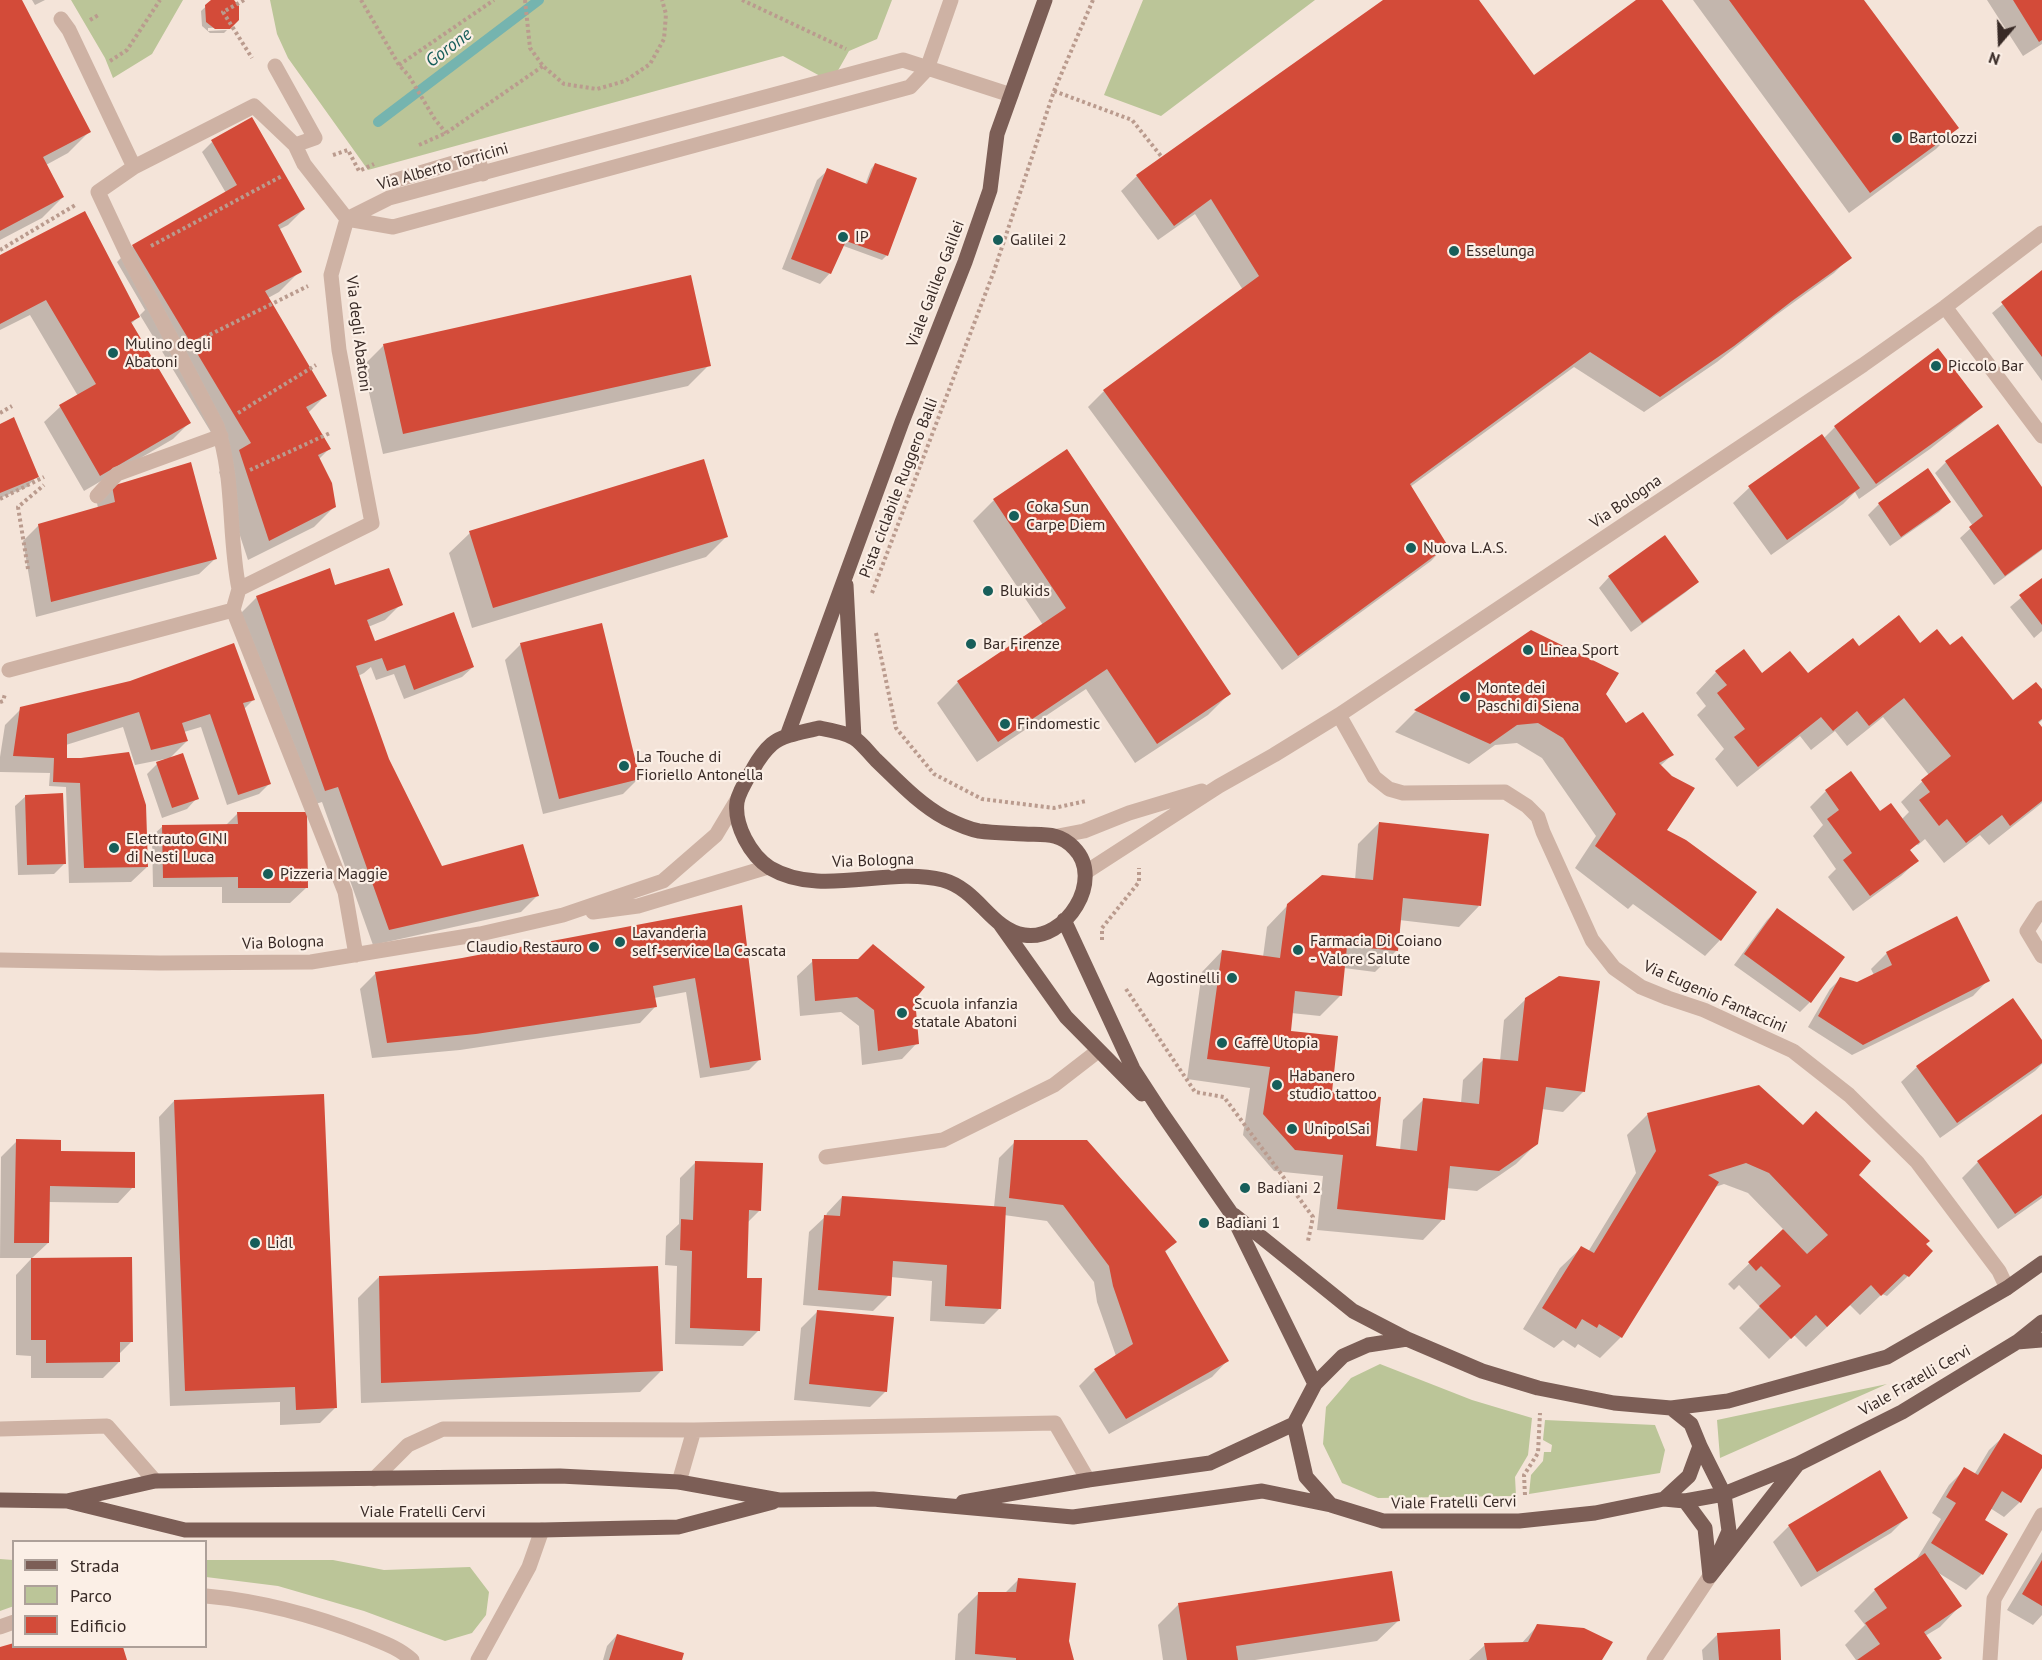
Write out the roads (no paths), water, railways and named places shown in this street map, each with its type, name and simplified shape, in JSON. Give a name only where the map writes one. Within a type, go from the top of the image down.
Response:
[{"type":"main road","name":"Viale Galileo Galilei","points":[[787,736],[915,385],[965,262],[990,190],[997,134],[1046,0]]},
{"type":"main road","points":[[846,578],[854,738]]},
{"type":"main road","points":[[737,800],[761,755],[772,744],[787,736],[819,728],[835,731],[854,738],[914,797],[945,818],[976,831],[1046,833],[1058,836],[1074,847],[1083,859],[1086,872]]},
{"type":"main road","name":"Via Bologna","points":[[737,800],[737,816],[752,850],[768,867],[789,877],[812,882],[908,875],[954,883],[973,896],[1000,924],[1024,935],[1052,930],[1064,920],[1082,896],[1086,872]]},
{"type":"main road","points":[[1064,920],[1133,1069],[1231,1213],[1315,1384]]},
{"type":"main road","points":[[1000,924],[1066,1017],[1161,1112]]},
{"type":"main road","points":[[1231,1213],[1353,1311],[1407,1339],[1482,1371],[1542,1389],[1614,1404],[1671,1408],[1728,1401],[1887,1357],[2007,1288],[2042,1263]]},
{"type":"main road","name":"Viale Fratelli Cervi","points":[[67,1501],[155,1482],[560,1476],[680,1482],[778,1500],[873,1499],[1073,1517],[1262,1491],[1331,1504],[1383,1521],[1527,1520],[1595,1513],[1664,1499],[1685,1501],[1724,1494],[1798,1464],[1902,1412],[2017,1342],[2042,1322]]},
{"type":"main road","points":[[944,1506],[1088,1480],[1210,1463],[1294,1424],[1315,1384],[1343,1356],[1368,1345],[1407,1339]]},
{"type":"main road","points":[[2017,1342],[2042,1340]]},
{"type":"main road","points":[[1671,1408],[1691,1424],[1724,1494],[1729,1531],[1710,1576]]},
{"type":"main road","name":"Viale Fratelli Cervi","points":[[1294,1424],[1306,1477],[1331,1504]]},
{"type":"main road","points":[[1664,1499],[1689,1476],[1700,1446]]},
{"type":"main road","points":[[1710,1576],[1798,1464]]},
{"type":"main road","name":"Viale Fratelli Cervi","points":[[0,1500],[67,1501],[185,1530],[542,1530],[678,1527],[778,1500]]},
{"type":"main road","points":[[1685,1501],[1704,1528],[1710,1576]]},
{"type":"street","points":[[356,955],[345,892],[233,610],[239,589],[219,431],[129,258],[98,192],[134,167],[254,106],[295,145],[304,164],[347,219],[393,227],[910,87],[927,69],[951,0]]},
{"type":"street","points":[[61,18],[69,30],[134,167]]},
{"type":"street","name":"Via Alberto Torricini","points":[[347,219],[389,198],[903,60],[1011,95]]},
{"type":"street","points":[[275,66],[315,138],[295,145]]},
{"type":"street","points":[[393,181],[477,156],[483,174]]},
{"type":"street","name":"Via degli Abatoni","points":[[239,589],[372,523],[339,350],[331,275],[347,219]]},
{"type":"street","name":"Via Bologna","points":[[1219,786],[1339,715],[1863,365],[1945,307],[2042,233]]},
{"type":"street","points":[[1945,307],[2042,436]]},
{"type":"street","points":[[97,496],[117,474],[219,431]]},
{"type":"street","points":[[9,670],[233,610]]},
{"type":"street","name":"Via Eugenio Fantaccini","points":[[1339,715],[1374,777],[1389,789],[1403,793],[1505,792],[1527,806],[1538,817],[1592,940],[1614,968],[1641,987],[1704,1010],[1793,1051],[1850,1095],[1917,1162],[1999,1271],[2007,1288]]},
{"type":"street","points":[[1058,836],[1084,831],[1129,813],[1219,786]]},
{"type":"street","points":[[1086,872],[1219,786]]},
{"type":"street","points":[[563,915],[663,881],[716,835],[737,800]]},
{"type":"street","points":[[563,915],[638,906],[768,867]]},
{"type":"street","points":[[2042,908],[2027,932],[2042,956]]},
{"type":"street","name":"Via Bologna","points":[[0,960],[299,963],[480,934],[563,915]]},
{"type":"street","points":[[826,1157],[943,1140],[1054,1085],[1098,1051]]},
{"type":"street","points":[[374,1479],[408,1445],[443,1429],[694,1430],[1055,1423],[1088,1480]]},
{"type":"street","points":[[0,1429],[107,1426],[155,1482]]},
{"type":"street","points":[[680,1482],[694,1430]]},
{"type":"street","points":[[1990,1660],[1994,1599],[2042,1515]]},
{"type":"street","points":[[478,1660],[529,1568],[542,1530]]},
{"type":"street","points":[[1654,1660],[1710,1576]]},
{"type":"street","points":[[207,1596],[230,1598],[328,1621],[401,1650],[412,1660]]},
{"type":"waterway","name":"Gorone","points":[[378,122],[539,0]]},
{"type":"place","name":"Bartolozzi","points":[[1897,138]]},
{"type":"place","name":"IP","points":[[843,237]]},
{"type":"place","name":"Galilei 2","points":[[998,240]]},
{"type":"place","name":"Esselunga","points":[[1454,251]]},
{"type":"place","name":"Mulino degli Abatoni","points":[[113,353]]},
{"type":"place","name":"Piccolo Bar","points":[[1936,366]]},
{"type":"place","name":"Coka Sun Carpe Diem","points":[[1014,516]]},
{"type":"place","name":"Nuova L.A.S.","points":[[1411,548]]},
{"type":"place","name":"Blukids","points":[[988,591]]},
{"type":"place","name":"Bar Firenze","points":[[971,644]]},
{"type":"place","name":"Linea Sport","points":[[1528,650]]},
{"type":"place","name":"Monte dei Paschi di Siena","points":[[1465,697]]},
{"type":"place","name":"Findomestic","points":[[1005,724]]},
{"type":"place","name":"La Touche di Fioriello Antonella","points":[[624,766]]},
{"type":"place","name":"Elettrauto CINI di Nesti Luca","points":[[114,848]]},
{"type":"place","name":"Pizzeria Maggie","points":[[268,874]]},
{"type":"place","name":"Lavanderia self-service La Cascata","points":[[620,942]]},
{"type":"place","name":"Claudio Restauro","points":[[594,947]]},
{"type":"place","name":"Farmacia Di Coiano - Valore Salute","points":[[1298,950]]},
{"type":"place","name":"Agostinelli","points":[[1232,978]]},
{"type":"place","name":"Scuola infanzia statale Abatoni","points":[[902,1013]]},
{"type":"place","name":"Caffè Utopia","points":[[1222,1043]]},
{"type":"place","name":"Habanero studio tattoo","points":[[1277,1085]]},
{"type":"place","name":"UnipolSai","points":[[1292,1129]]},
{"type":"place","name":"Badiani 2","points":[[1245,1188]]},
{"type":"place","name":"Badiani 1","points":[[1204,1223]]},
{"type":"place","name":"Lidl","points":[[255,1243]]}]
